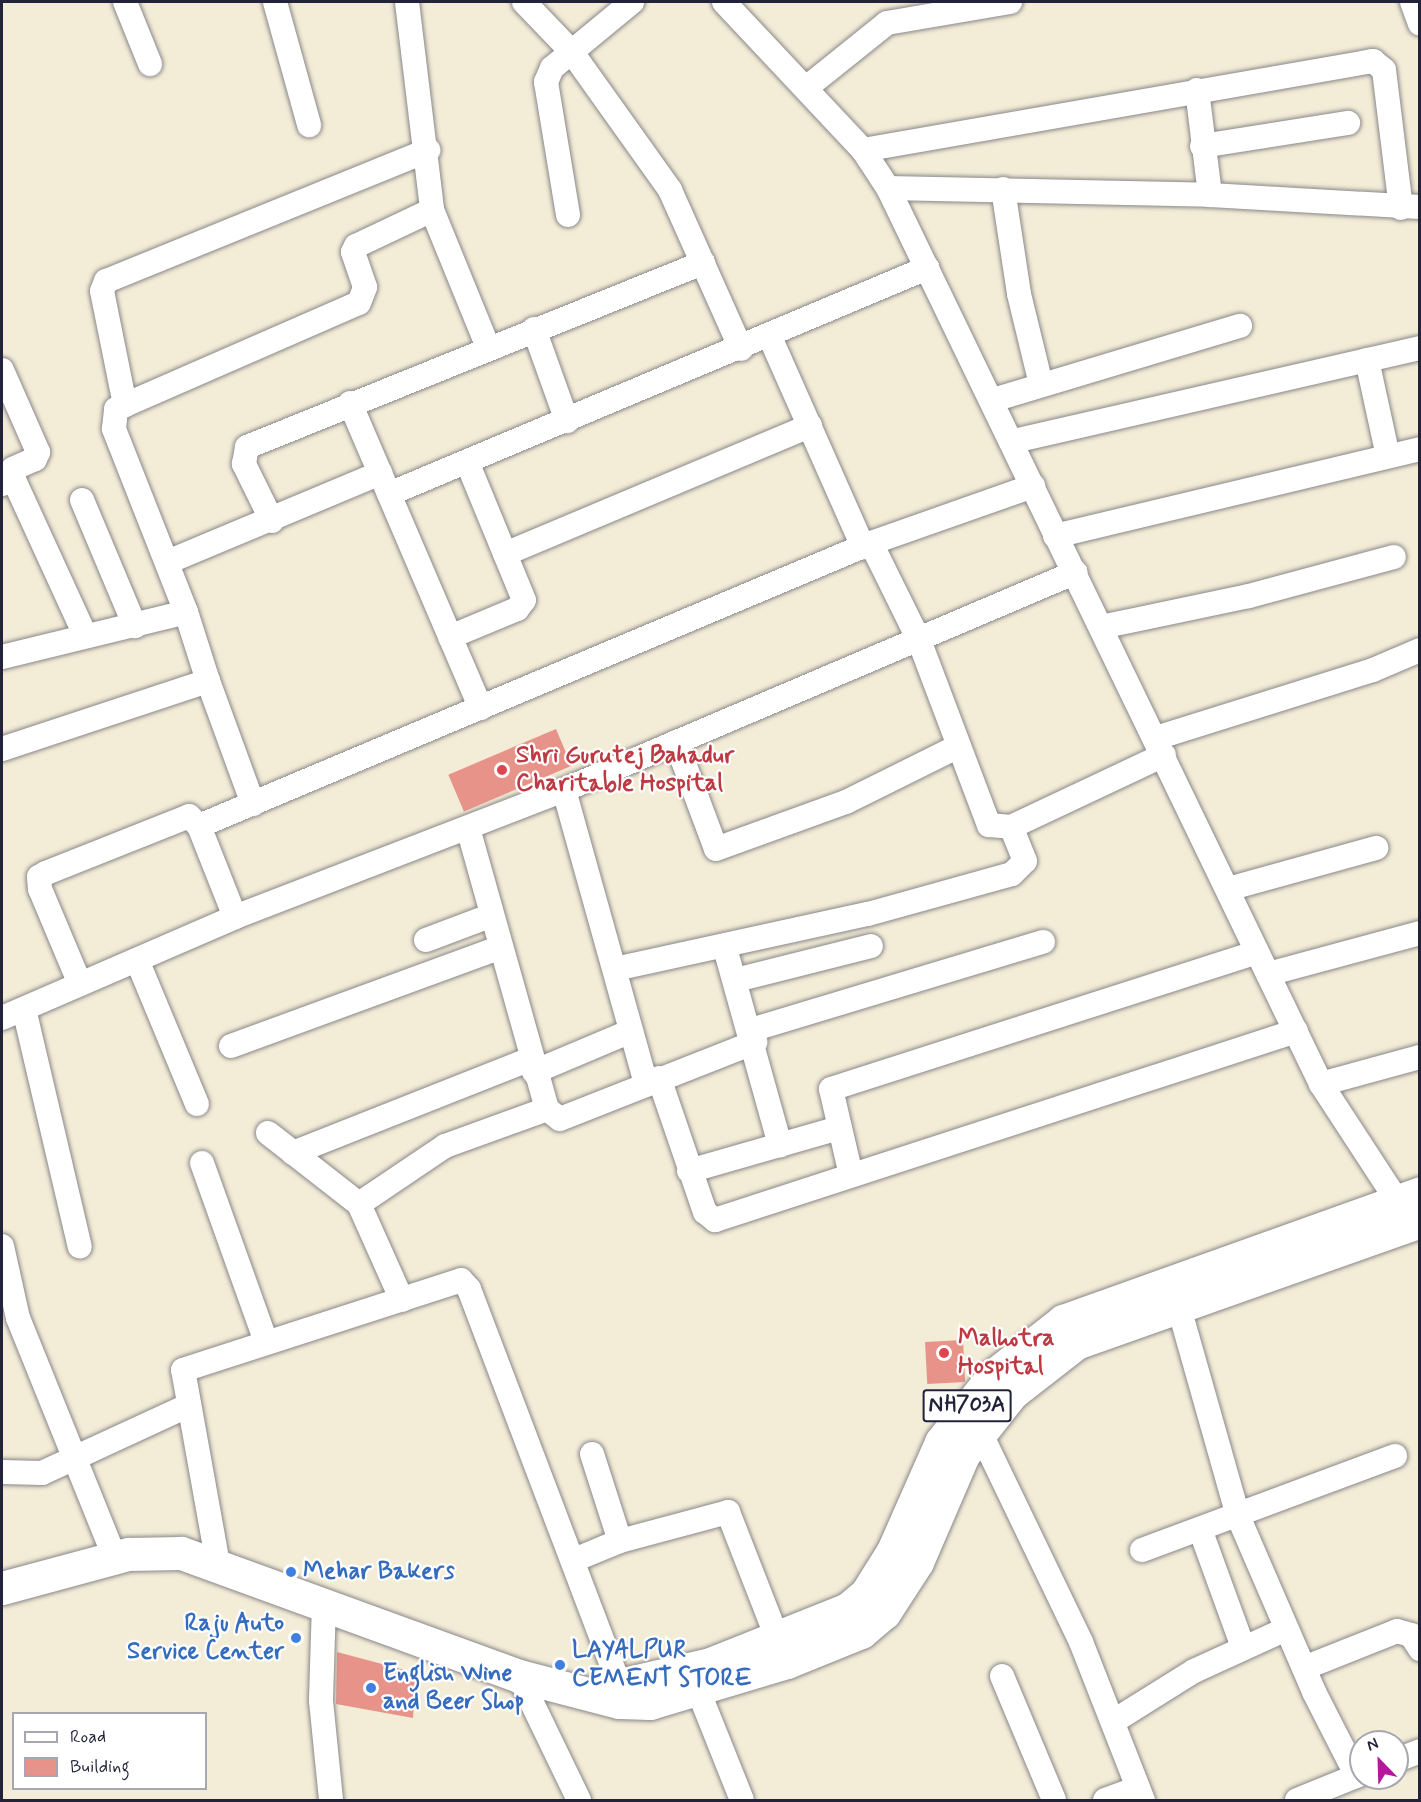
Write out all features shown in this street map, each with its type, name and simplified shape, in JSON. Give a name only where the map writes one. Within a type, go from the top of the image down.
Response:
[{"type":"highway","name":"NH703A","points":[[605,1688],[619,1702],[650,1703],[698,1690],[861,1632],[899,1597],[963,1455],[980,1432],[1012,1393],[1076,1343],[1413,1214]]},
{"type":"highway","name":"NH703A","points":[[2,1588],[115,1558],[159,1551],[218,1564],[519,1676],[605,1688],[710,1664],[848,1609],[872,1588],[947,1434],[994,1375],[1063,1321],[1413,1214]]},
{"type":"street","points":[[125,2],[150,64]]},
{"type":"street","points":[[275,2],[309,125]]},
{"type":"street","points":[[407,2],[428,150],[432,210],[488,347]]},
{"type":"street","points":[[524,2],[571,51],[670,190],[741,349]]},
{"type":"street","points":[[568,215],[545,100],[552,68],[632,2]]},
{"type":"street","points":[[724,2],[863,150],[888,188],[1014,441],[1055,536],[1076,572],[1321,1084],[1413,1214]]},
{"type":"street","points":[[806,88],[861,39],[901,9],[1010,2]]},
{"type":"street","points":[[1412,2],[1419,22]]},
{"type":"street","points":[[863,150],[1197,90],[1380,63],[1410,208],[1210,195],[888,188]]},
{"type":"street","points":[[1197,90],[1202,146],[1210,195]]},
{"type":"street","points":[[1202,146],[1348,123]]},
{"type":"street","points":[[125,405],[102,291],[106,281],[428,150]]},
{"type":"street","points":[[1003,189],[1019,294],[1041,384]]},
{"type":"street","points":[[253,804],[208,681],[170,561],[114,429],[116,409],[359,303],[365,287],[353,252],[356,246],[432,210]]},
{"type":"street","points":[[272,521],[244,464],[243,451],[350,403],[703,263]]},
{"type":"street","points":[[170,561],[272,521],[385,484],[467,462],[770,337],[927,268]]},
{"type":"street","points":[[993,400],[1240,326]]},
{"type":"street","points":[[534,329],[567,420]]},
{"type":"street","points":[[770,337],[867,545],[919,640],[959,746],[981,817],[997,830],[1011,827],[1160,746],[1373,670],[1419,650]]},
{"type":"street","points":[[1014,441],[1419,348]]},
{"type":"street","points":[[1367,360],[1388,456]]},
{"type":"street","points":[[2,370],[38,452],[35,459],[13,469],[8,482],[85,635]]},
{"type":"street","points":[[350,403],[481,708]]},
{"type":"street","points":[[505,554],[810,426]]},
{"type":"street","points":[[1055,536],[1419,449]]},
{"type":"street","points":[[450,637],[523,606],[505,554],[467,462]]},
{"type":"street","points":[[199,826],[867,545],[1033,486]]},
{"type":"street","points":[[82,500],[135,626]]},
{"type":"street","points":[[1101,627],[1249,596],[1394,556]]},
{"type":"street","points":[[80,1247],[9,1010],[80,984],[235,917],[564,790],[1076,572]]},
{"type":"street","points":[[2,657],[186,612]]},
{"type":"street","points":[[2,749],[208,681]]},
{"type":"street","points":[[676,742],[709,841],[717,849],[846,802],[959,746]]},
{"type":"street","points":[[564,790],[631,1031],[705,1212],[715,1220],[1296,1031]]},
{"type":"street","points":[[80,984],[39,877],[189,816],[199,826],[235,917]]},
{"type":"street","points":[[615,969],[725,948],[1012,874],[1025,861],[1011,827]]},
{"type":"street","points":[[468,828],[532,1066],[547,1109],[560,1119],[753,1036],[1043,942]]},
{"type":"street","points":[[1227,889],[1376,848]]},
{"type":"street","points":[[426,940],[490,916]]},
{"type":"street","points":[[1268,974],[1419,933]]},
{"type":"street","points":[[736,980],[871,946]]},
{"type":"street","points":[[231,1046],[499,948]]},
{"type":"street","points":[[725,948],[753,1036],[780,1144]]},
{"type":"street","points":[[851,1175],[829,1094],[839,1085],[1257,952]]},
{"type":"street","points":[[137,960],[197,1104]]},
{"type":"street","points":[[293,1153],[631,1031]]},
{"type":"street","points":[[1321,1084],[1419,1057]]},
{"type":"street","points":[[359,1204],[433,1151],[547,1109]]},
{"type":"street","points":[[689,1171],[839,1128]]},
{"type":"street","points":[[268,1133],[359,1204],[402,1300]]},
{"type":"street","points":[[202,1163],[266,1342]]},
{"type":"street","points":[[2,1246],[10,1318],[76,1453],[115,1558]]},
{"type":"street","points":[[218,1564],[183,1378],[188,1365],[402,1300],[454,1281],[467,1284],[574,1560],[605,1688]]},
{"type":"street","points":[[1178,1304],[1238,1516],[1304,1668],[1349,1756]]},
{"type":"street","points":[[2,1472],[34,1475],[76,1453],[189,1405]]},
{"type":"street","points":[[980,1432],[1114,1722],[1141,1794],[1105,1800]]},
{"type":"street","points":[[592,1454],[620,1541]]},
{"type":"street","points":[[1142,1550],[1395,1456]]},
{"type":"street","points":[[574,1560],[620,1541],[728,1512],[777,1638]]},
{"type":"street","points":[[1200,1529],[1243,1647]]},
{"type":"street","points":[[324,1603],[321,1701],[332,1800]]},
{"type":"street","points":[[1114,1722],[1243,1647],[1286,1629]]},
{"type":"street","points":[[1304,1668],[1397,1631],[1411,1635],[1419,1649]]},
{"type":"street","points":[[519,1676],[579,1800]]},
{"type":"street","points":[[1002,1676],[1054,1800]]},
{"type":"street","points":[[698,1690],[742,1800]]},
{"type":"street","points":[[1306,1799],[1349,1780]]},
{"type":"building","points":[[556,729],[572,766],[464,812],[448,775]]},
{"type":"building","points":[[963,1340],[965,1382],[927,1384],[925,1342]]},
{"type":"building","name":"English Wine and Beer Shop","points":[[337,1652],[416,1673],[413,1718],[336,1704]]},
{"type":"place","name":"Shri Gurutej Bahadur Charitable Hospital","points":[[502,770]]},
{"type":"place","name":"Malhotra Hospital","points":[[944,1353]]},
{"type":"place","name":"Mehar Bakers","points":[[291,1572]]},
{"type":"place","name":"Raju Auto Service Center","points":[[296,1638]]},
{"type":"place","name":"LAYALPUR CEMENT STORE","points":[[560,1665]]},
{"type":"place","name":"English Wine and Beer Shop","points":[[371,1688]]}]
